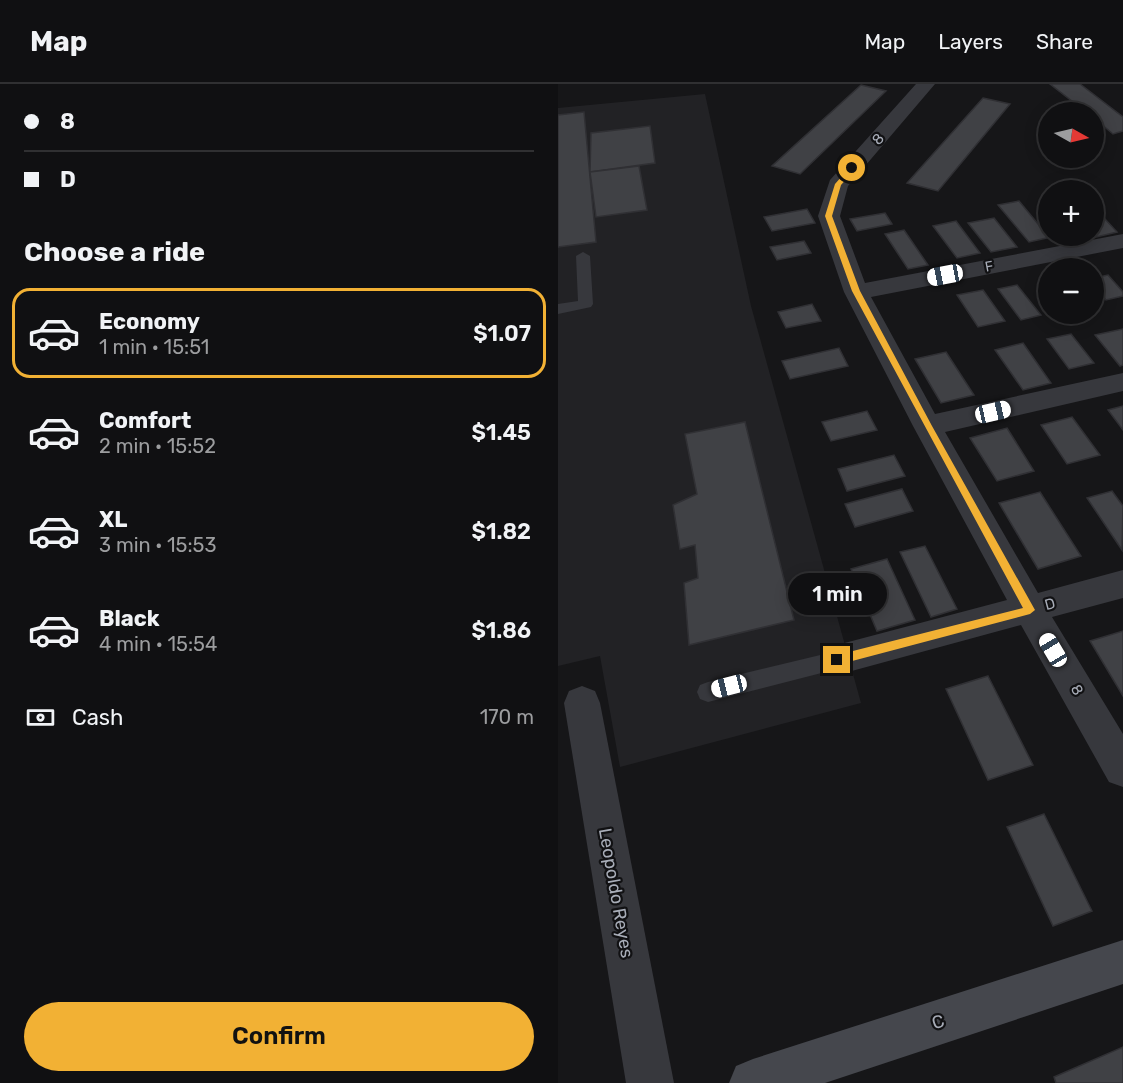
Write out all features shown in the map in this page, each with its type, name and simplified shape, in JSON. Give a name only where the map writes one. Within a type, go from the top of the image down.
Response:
[{"type":"street","name":"8","points":[[926,84],[838,184],[829,216],[856,291],[927,426],[1030,610],[1123,769]]},
{"type":"street","name":"F","points":[[856,291],[1123,241]]},
{"type":"street","points":[[927,426],[1123,382]]},
{"type":"street","name":"D","points":[[837,660],[1123,584]]},
{"type":"street","name":"Leopoldo Reyes","points":[[582,703],[650,1083]]},
{"type":"street","name":"C","points":[[753,1083],[1123,962]]},
{"type":"lane","points":[[558,309],[586,304],[583,256]]},
{"type":"lane","points":[[708,692],[837,660]]},
{"type":"shaded area","points":[[705,94],[751,306],[861,703],[620,767],[600,656],[558,666],[558,108]]},
{"type":"building","points":[[1050,84],[1080,84],[1103,102],[1073,102]]},
{"type":"building","points":[[861,85],[886,91],[800,174],[772,166]]},
{"type":"building","points":[[983,98],[1010,104],[938,191],[907,183]]},
{"type":"building","points":[[1104,102],[1123,117],[1123,131],[1113,134],[1104,126]]},
{"type":"building","points":[[584,112],[596,242],[558,247],[558,115]]},
{"type":"building","points":[[650,126],[655,163],[590,172],[591,133]]},
{"type":"building","points":[[639,166],[647,210],[596,217],[590,172]]},
{"type":"building","points":[[1019,201],[1038,224],[1038,240],[1029,242],[998,205]]},
{"type":"building","points":[[807,209],[815,223],[772,231],[764,217]]},
{"type":"building","points":[[885,213],[892,224],[857,231],[850,219]]},
{"type":"building","points":[[994,218],[1017,247],[991,252],[968,223]]},
{"type":"building","points":[[1104,218],[1117,232],[1104,235]]},
{"type":"building","points":[[956,221],[980,253],[957,258],[933,226]]},
{"type":"building","points":[[904,230],[928,265],[908,269],[885,234]]},
{"type":"building","points":[[804,241],[811,253],[777,260],[770,247]]},
{"type":"building","points":[[1108,275],[1123,292],[1123,296],[1106,300],[1104,276]]},
{"type":"building","points":[[1017,285],[1038,311],[1038,316],[1021,320],[998,289]]},
{"type":"building","points":[[983,290],[1005,321],[978,327],[957,295]]},
{"type":"building","points":[[812,304],[821,321],[786,328],[778,312]]},
{"type":"building","points":[[1123,329],[1123,365],[1120,366],[1095,335]]},
{"type":"building","points":[[1071,334],[1094,363],[1069,369],[1047,339]]},
{"type":"building","points":[[1023,343],[1051,383],[1023,390],[995,350]]},
{"type":"building","points":[[839,348],[848,366],[790,379],[782,361]]},
{"type":"building","points":[[946,352],[974,395],[941,403],[915,359]]},
{"type":"building","points":[[1123,406],[1123,430],[1108,410]]},
{"type":"building","points":[[867,411],[877,430],[831,441],[822,422]]},
{"type":"building","points":[[1072,417],[1100,455],[1067,464],[1041,425]]},
{"type":"building","points":[[745,422],[794,620],[689,645],[684,583],[698,578],[695,545],[680,549],[673,505],[697,494],[685,434]]},
{"type":"building","points":[[1007,428],[1034,471],[997,481],[970,438]]},
{"type":"building","points":[[894,455],[905,476],[847,491],[838,469]]},
{"type":"building","points":[[902,489],[913,511],[855,527],[845,504]]},
{"type":"building","points":[[1112,491],[1123,506],[1122,550],[1087,498]]},
{"type":"building","points":[[1040,492],[1081,556],[1038,569],[999,503]]},
{"type":"building","points":[[925,546],[957,609],[931,617],[900,552]]},
{"type":"building","points":[[887,559],[915,620],[877,631],[851,569]]},
{"type":"building","points":[[1123,631],[1123,696],[1090,641]]},
{"type":"building","points":[[988,676],[1033,765],[988,780],[946,689]]},
{"type":"building","points":[[1044,814],[1092,911],[1053,926],[1007,827]]},
{"type":"building","points":[[1123,1047],[1123,1083],[1056,1083],[1054,1077]]},
{"type":"route","points":[[837,660],[1030,610],[927,426],[856,291],[829,216],[838,184],[852,168]]}]
